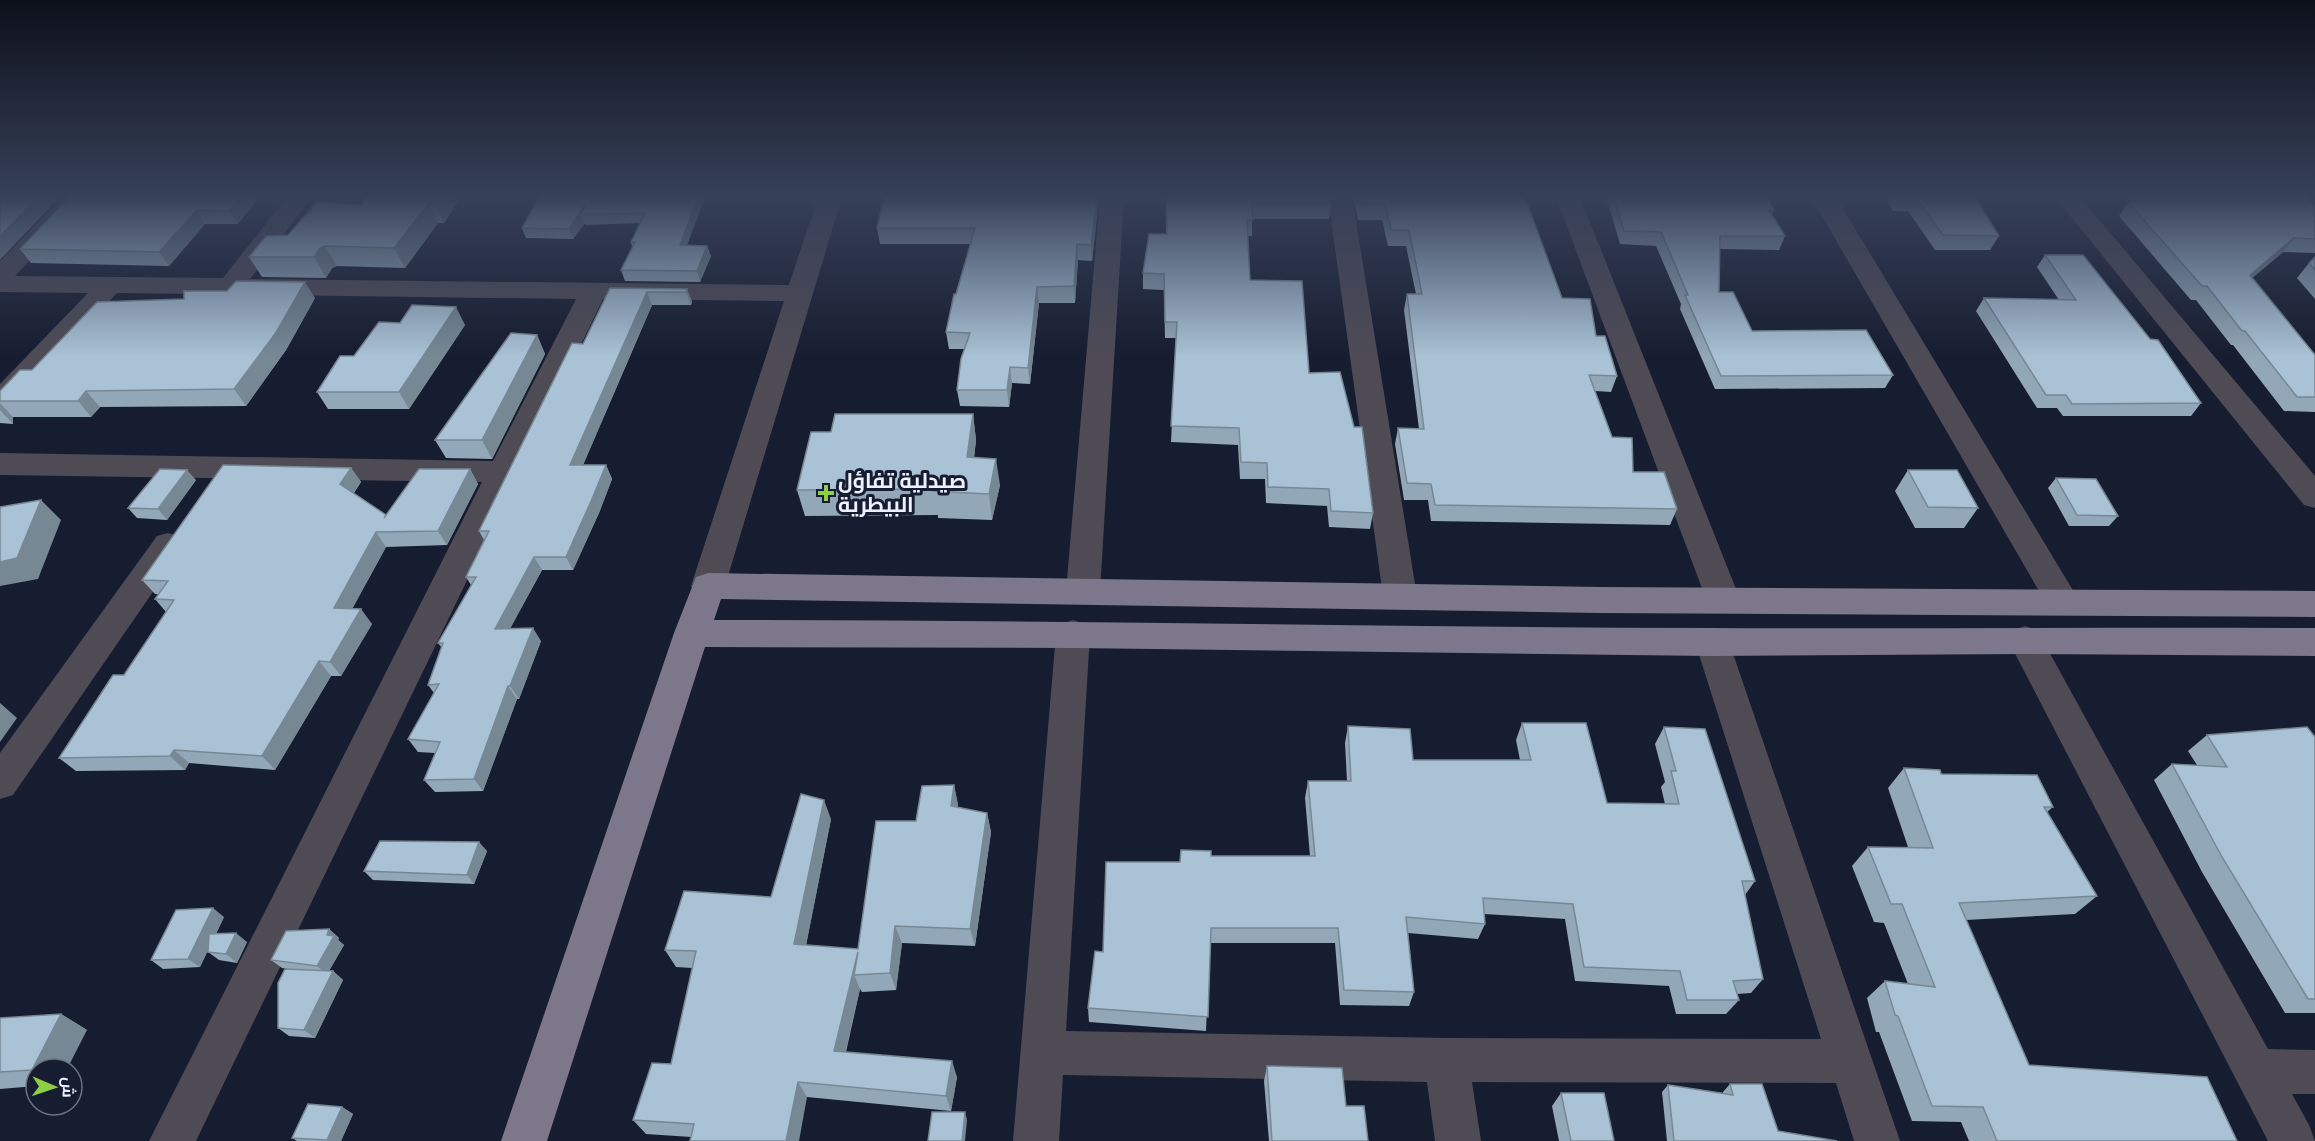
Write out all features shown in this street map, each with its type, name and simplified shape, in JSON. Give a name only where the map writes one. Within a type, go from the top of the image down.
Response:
[{"type":"main road","points":[[524,1141],[708,586],[1400,596],[2315,604]]},
{"type":"main road","points":[[691,633],[1073,634],[1712,642],[2025,640],[2315,642]]},
{"type":"street","points":[[0,276],[25,250]]},
{"type":"street","points":[[231,286],[259,250]]},
{"type":"street","points":[[708,586],[813,250]]},
{"type":"street","points":[[1083,591],[1109,250]]},
{"type":"street","points":[[1348,250],[1400,596]]},
{"type":"street","points":[[1589,250],[1723,599]]},
{"type":"street","points":[[1854,250],[2062,601]]},
{"type":"street","points":[[2111,250],[2315,497]]},
{"type":"street","points":[[0,284],[800,293]]},
{"type":"street","points":[[0,402],[111,284]]},
{"type":"street","points":[[172,1141],[594,290]]},
{"type":"street","points":[[0,464],[503,472]]},
{"type":"street","points":[[0,783],[224,468]]},
{"type":"street","points":[[1036,1141],[1073,634]]},
{"type":"street","points":[[2025,640],[2293,1141]]},
{"type":"street","points":[[1712,642],[1877,1141]]},
{"type":"street","points":[[1042,1053],[1446,1060],[1849,1061]]},
{"type":"street","points":[[1446,1060],[1458,1141]]},
{"type":"street","points":[[2255,1071],[2315,1072]]},
{"type":"building","points":[[78,250],[161,250],[159,252]]},
{"type":"building","points":[[254,250],[319,250],[314,257],[249,257]]},
{"type":"building","points":[[631,250],[705,250],[697,271],[621,270]]},
{"type":"building","points":[[969,250],[1077,250],[1074,286],[1037,287],[1028,368],[1010,367],[1007,390],[957,390],[961,359],[970,333],[946,332],[954,294],[956,294]]},
{"type":"building","points":[[1147,250],[1249,250],[1250,280],[1302,281],[1309,373],[1340,372],[1354,427],[1362,427],[1373,513],[1331,511],[1329,489],[1268,487],[1267,463],[1241,462],[1239,428],[1171,426],[1177,322],[1165,322],[1164,274],[1143,273]]},
{"type":"building","points":[[1413,250],[1545,250],[1562,298],[1590,299],[1596,336],[1605,336],[1617,376],[1589,375],[1612,437],[1632,438],[1633,472],[1664,472],[1677,509],[1435,505],[1431,484],[1407,483],[1398,428],[1424,429],[1407,294],[1422,294]]},
{"type":"building","points":[[1669,250],[1720,250],[1719,292],[1733,292],[1752,331],[1866,330],[1893,375],[1721,376],[1685,295],[1688,295]]},
{"type":"building","points":[[2171,250],[2279,250],[2250,275],[2315,355],[2315,397],[2297,397],[2207,286],[2202,286]]},
{"type":"building","points":[[2045,255],[2083,255],[2150,339],[2158,340],[2201,403],[2072,404],[2066,395],[2046,395],[1984,298],[2076,300]]},
{"type":"building","points":[[2315,257],[2315,270],[2309,263]]},
{"type":"building","points":[[236,281],[305,282],[275,334],[234,389],[86,391],[78,401],[0,401],[0,391],[20,370],[32,370],[97,302],[184,299],[184,291],[227,291]]},
{"type":"building","points":[[610,288],[687,289],[686,292],[647,292],[570,465],[606,465],[566,557],[534,557],[495,629],[533,628],[510,686],[508,686],[474,779],[424,780],[440,742],[408,739],[439,684],[428,685],[443,643],[438,643],[476,577],[466,577],[489,531],[479,531],[572,343],[583,344]]},
{"type":"building","points":[[412,305],[456,307],[399,392],[317,392],[340,356],[354,356],[379,322],[400,323]]},
{"type":"building","points":[[511,333],[537,335],[482,440],[435,440]]},
{"type":"building","points":[[835,414],[973,414],[967,457],[996,459],[989,494],[933,491],[934,489],[797,490],[811,432],[831,432]]},
{"type":"building","points":[[223,465],[351,468],[340,484],[386,515],[384,518],[419,469],[470,469],[438,531],[376,532],[334,608],[361,609],[330,662],[319,661],[262,756],[174,750],[170,756],[59,758],[113,675],[124,675],[174,600],[155,599],[168,581],[142,580]]},
{"type":"building","points":[[160,469],[187,470],[158,509],[128,508]]},
{"type":"building","points":[[1908,470],[1957,470],[1978,508],[1928,507]]},
{"type":"building","points":[[2056,478],[2096,479],[2118,516],[2077,515]]},
{"type":"building","points":[[41,500],[17,558],[0,562],[0,507]]},
{"type":"building","points":[[1522,723],[1586,723],[1607,803],[1679,804],[1671,771],[1676,771],[1664,727],[1705,729],[1755,881],[1742,881],[1763,979],[1733,981],[1739,1000],[1687,1000],[1680,971],[1584,967],[1573,904],[1483,898],[1485,924],[1406,917],[1414,992],[1344,990],[1338,928],[1211,928],[1208,1017],[1088,1008],[1095,951],[1103,952],[1106,862],[1180,862],[1181,850],[1211,851],[1211,856],[1315,856],[1308,781],[1351,781],[1348,726],[1410,729],[1413,760],[1531,760]]},
{"type":"building","points":[[2307,727],[2315,737],[2315,999],[2308,999],[2222,857],[2172,764],[2227,767],[2207,735]]},
{"type":"building","points":[[1904,768],[1940,770],[1941,774],[2037,775],[2053,807],[2044,807],[2097,896],[1959,903],[2029,1065],[2207,1077],[2237,1141],[1997,1141],[1983,1107],[1932,1106],[1898,1016],[1895,1015],[1885,981],[1935,987],[1902,904],[1891,904],[1868,847],[1933,848]]},
{"type":"building","points":[[954,785],[951,806],[987,813],[970,929],[895,926],[890,973],[854,975],[858,952],[834,1051],[952,1061],[946,1096],[798,1082],[786,1141],[690,1141],[694,1124],[633,1120],[652,1063],[671,1064],[696,951],[665,950],[684,891],[771,897],[801,794],[824,800],[794,944],[858,949],[876,821],[916,821],[922,786]]},
{"type":"building","points":[[380,841],[479,842],[467,875],[364,871]]},
{"type":"building","points":[[213,908],[188,959],[151,960],[176,910]]},
{"type":"building","points":[[329,929],[327,935],[334,936],[317,966],[271,960],[286,931]]},
{"type":"building","points":[[236,933],[226,954],[208,952],[209,934]]},
{"type":"building","points":[[285,969],[333,971],[304,1030],[278,1028],[278,983]]},
{"type":"building","points":[[61,1014],[39,1057],[24,1057],[24,1070],[0,1072],[0,1018]]},
{"type":"building","points":[[1267,1066],[1342,1068],[1346,1106],[1364,1106],[1368,1141],[1272,1141]]},
{"type":"building","points":[[1730,1084],[1762,1084],[1778,1131],[1837,1141],[1674,1141],[1668,1085],[1733,1095]]},
{"type":"building","points":[[1561,1093],[1604,1093],[1614,1141],[1571,1141]]},
{"type":"building","points":[[308,1104],[342,1107],[327,1140],[292,1138]]},
{"type":"building","points":[[932,1112],[965,1112],[962,1141],[928,1141]]},
{"type":"place","name":"صيدلية تفاؤل البيطرية","points":[[826,493]]}]
